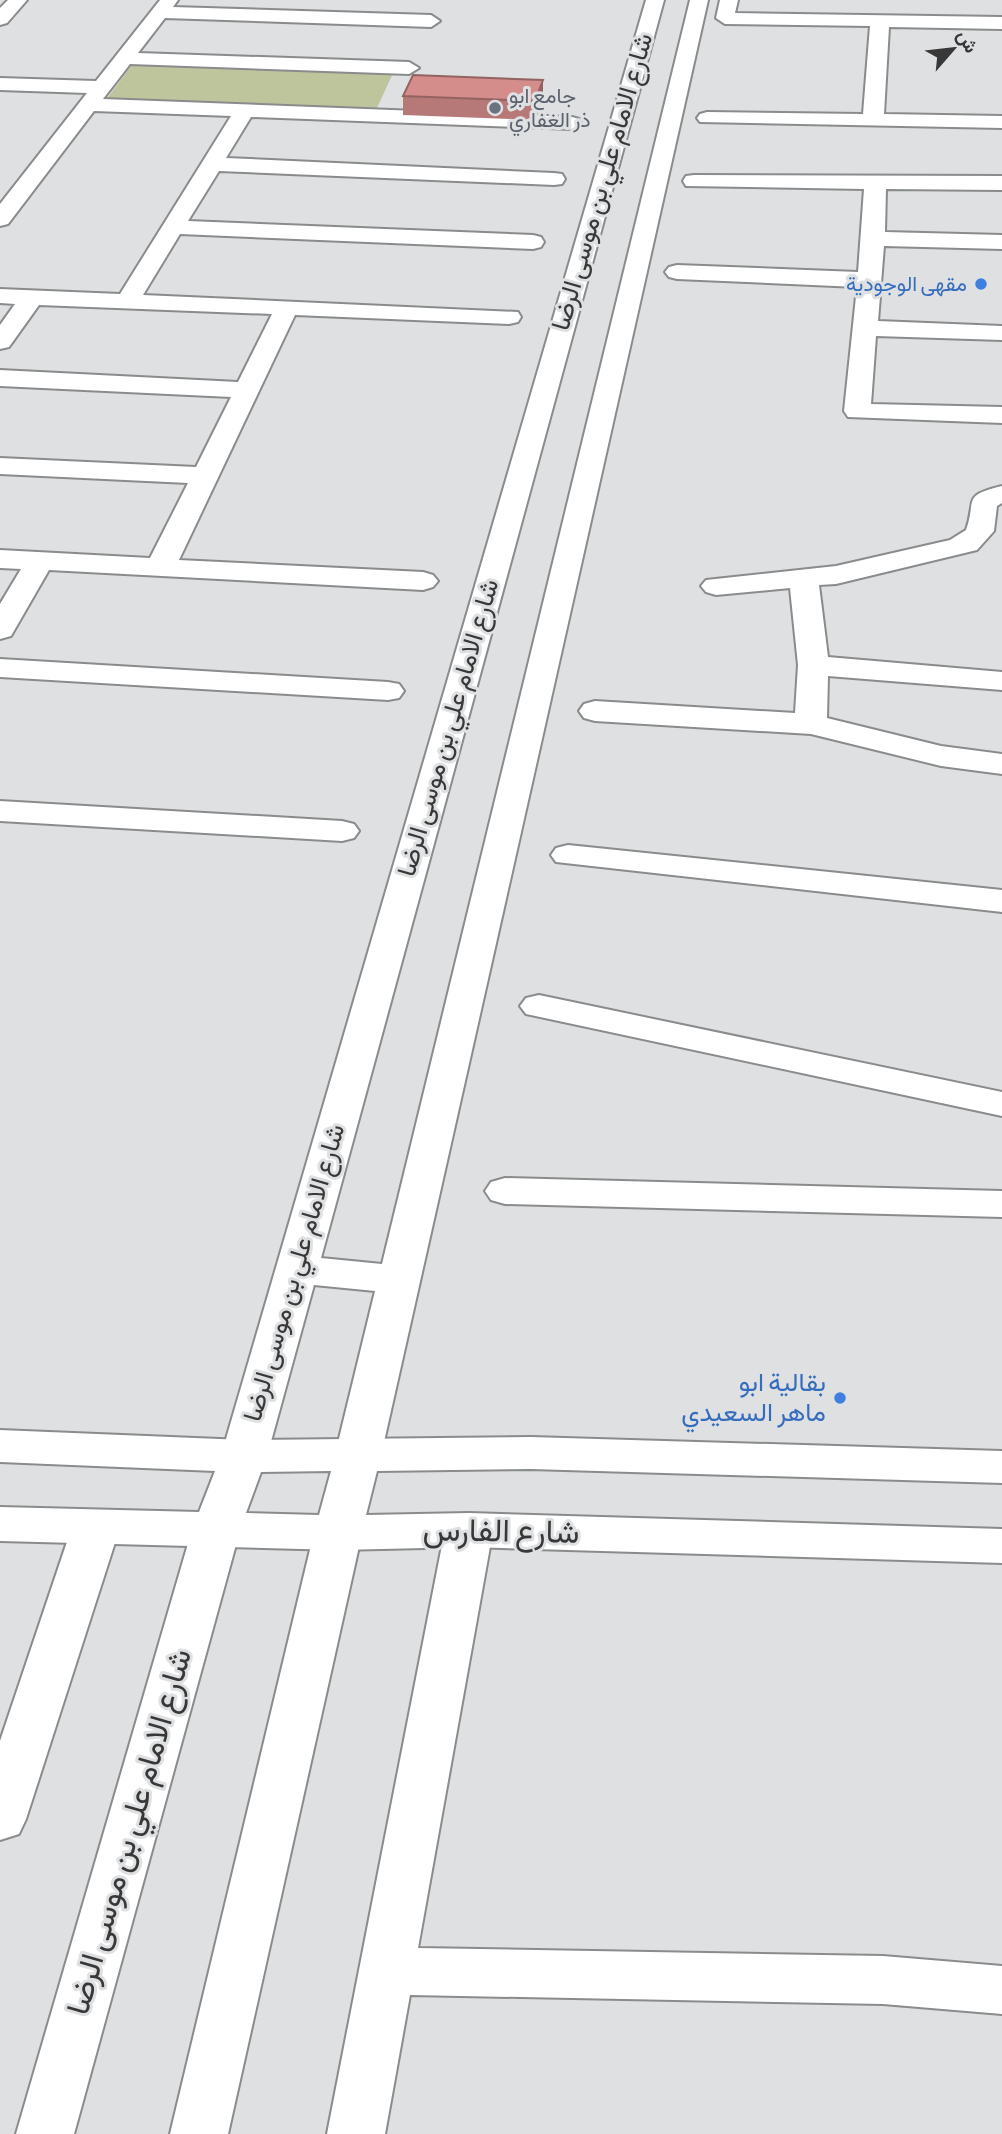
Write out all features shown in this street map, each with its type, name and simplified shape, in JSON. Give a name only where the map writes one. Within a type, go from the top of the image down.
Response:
[{"type":"street","points":[[386,116],[442,0]]},
{"type":"street","name":"شارع الامام علي بن موسى الرضا","points":[[45,2134],[216,1530],[244,1456],[655,0]]},
{"type":"street","name":"شارع الامام علي بن موسى الرضا","points":[[338,1533],[359,1455],[699,0]]},
{"type":"street","points":[[729,0],[725,18],[1002,23]]},
{"type":"street","points":[[0,219],[164,6],[432,22]]},
{"type":"street","points":[[873,121],[880,21]]},
{"type":"street","points":[[124,58],[409,68]]},
{"type":"street","points":[[0,84],[102,87]]},
{"type":"street","points":[[88,105],[572,123]]},
{"type":"street","points":[[127,301],[245,111]]},
{"type":"street","points":[[706,118],[1002,122]]},
{"type":"street","points":[[211,164],[554,178]]},
{"type":"street","points":[[695,181],[1002,183]]},
{"type":"street","points":[[875,182],[873,239],[857,411],[1002,415]]},
{"type":"street","points":[[173,227],[533,242]]},
{"type":"street","points":[[873,239],[1002,242]]},
{"type":"street","points":[[677,272],[869,280]]},
{"type":"street","points":[[0,296],[509,317]]},
{"type":"street","points":[[0,342],[32,298]]},
{"type":"street","points":[[160,568],[287,308]]},
{"type":"street","points":[[864,327],[1002,333]]},
{"type":"street","points":[[0,378],[247,390]]},
{"type":"street","points":[[0,466],[204,476]]},
{"type":"street","points":[[716,586],[804,579],[866,569],[970,543],[982,532],[983,503],[992,496],[1002,494]]},
{"type":"street","points":[[0,559],[423,581]]},
{"type":"street","points":[[0,630],[40,561]]},
{"type":"street","points":[[804,579],[813,665],[811,724]]},
{"type":"street","points":[[813,665],[1002,681]]},
{"type":"street","points":[[0,668],[387,691]]},
{"type":"street","points":[[595,711],[811,724],[940,756],[1002,764]]},
{"type":"street","points":[[0,811],[342,831]]},
{"type":"street","points":[[568,855],[1002,901]]},
{"type":"street","points":[[539,1006],[1002,1104]]},
{"type":"street","points":[[505,1191],[1002,1204]]},
{"type":"street","points":[[296,1270],[400,1279]]},
{"type":"street","points":[[0,1446],[244,1456],[531,1453],[1002,1467]]},
{"type":"street","name":"شارع الفارس","points":[[0,1524],[338,1533],[469,1530],[1002,1546]]},
{"type":"street","points":[[0,1819],[96,1527]]},
{"type":"street","points":[[356,2134],[469,1530]]},
{"type":"street","points":[[199,2134],[338,1533]]},
{"type":"street","points":[[387,1971],[883,1980],[1002,1990]]},
{"type":"green space","points":[[134,62],[394,71],[376,110],[106,100]]},
{"type":"building","points":[[413,75],[543,80],[535,101],[403,96]]},
{"type":"place","name":"جامع ابو ذر الغفاري","points":[[495,108]]},
{"type":"place","name":"مقهى الوجودية","points":[[981,284]]},
{"type":"place","name":"بقالية ابو ماهر السعيدي","points":[[840,1398]]}]
